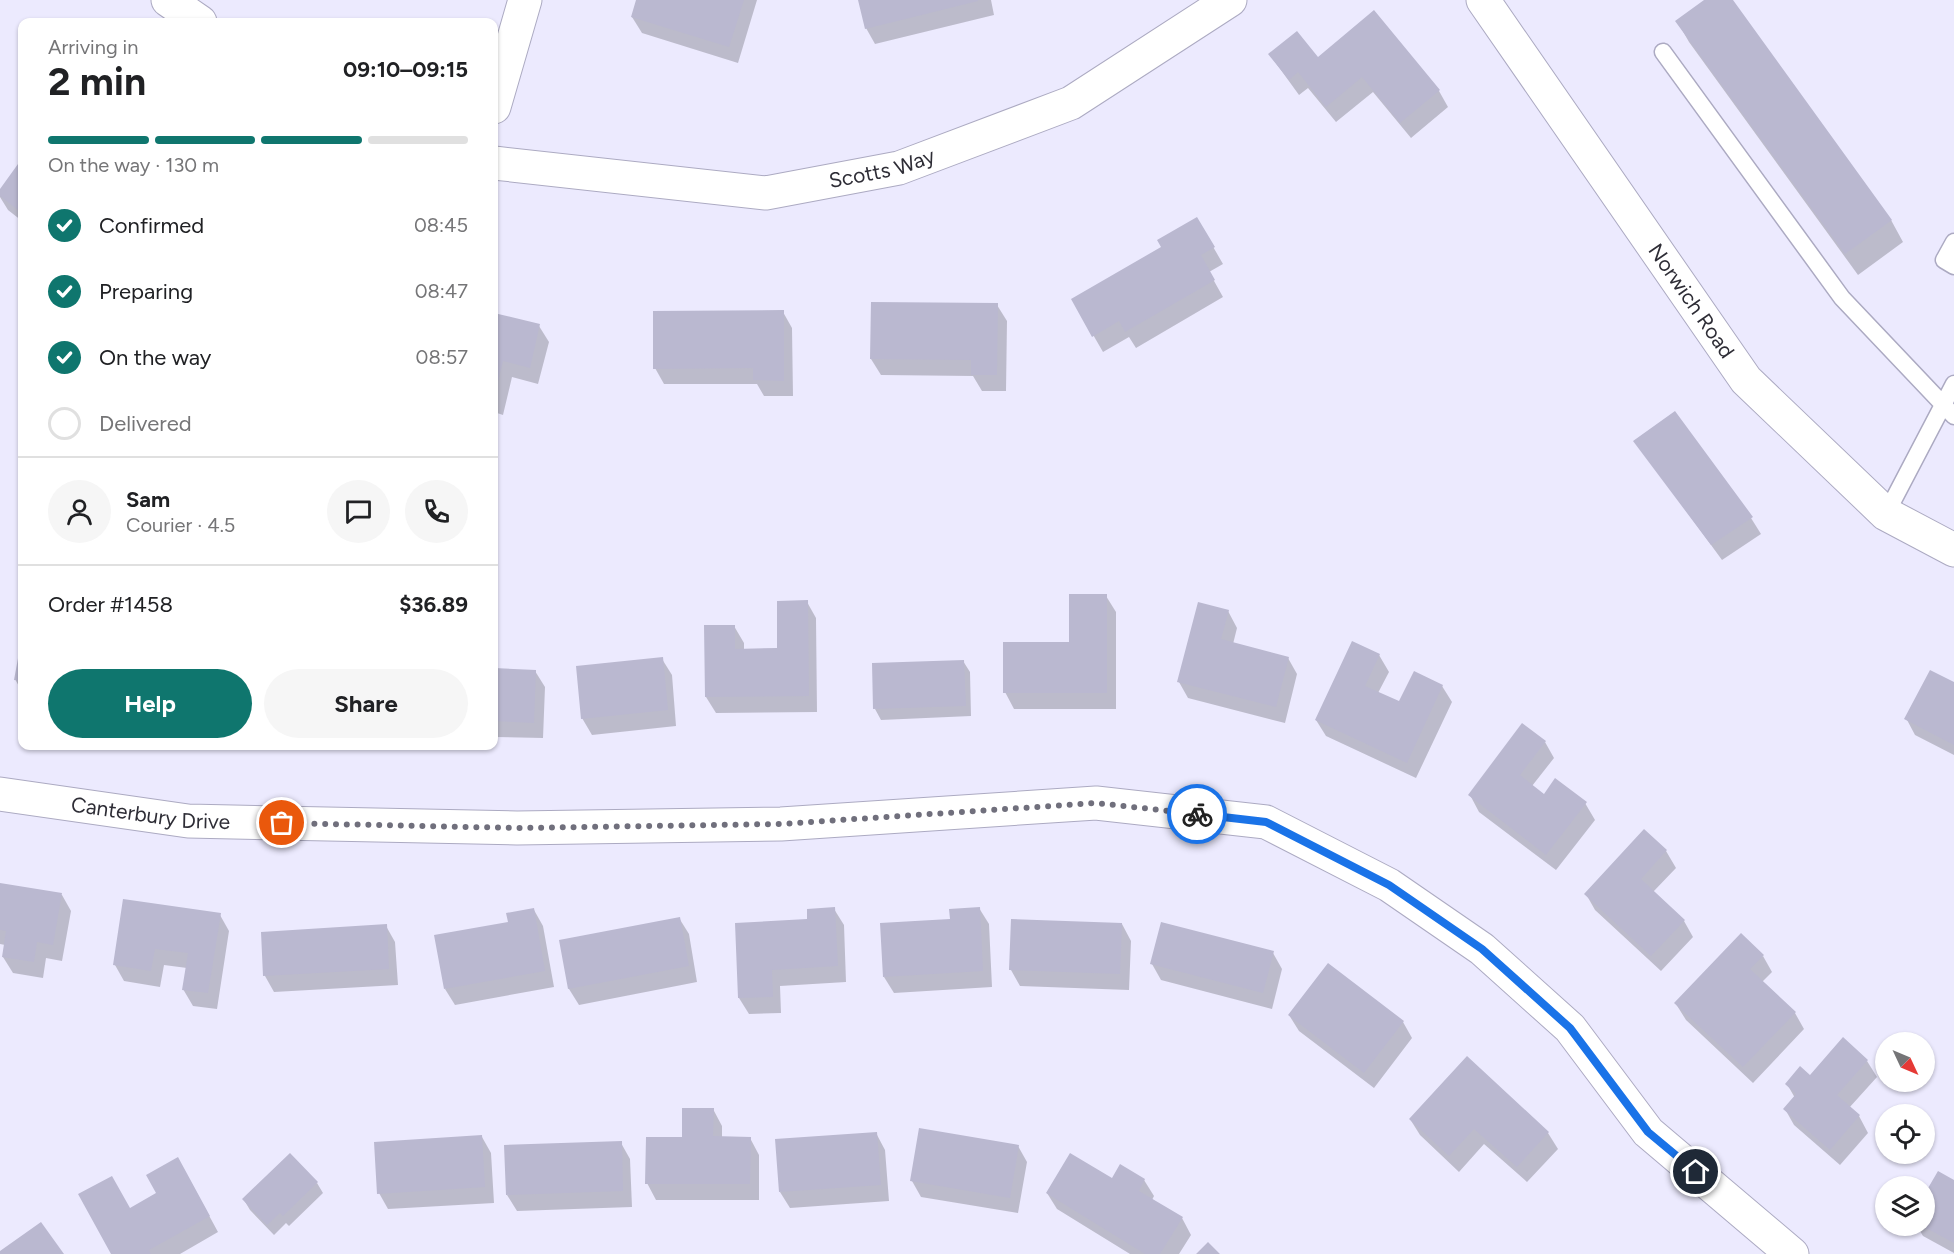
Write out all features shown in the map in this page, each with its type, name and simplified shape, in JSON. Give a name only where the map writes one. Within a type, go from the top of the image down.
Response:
[{"type":"street","points":[[168,0],[194,18]]},
{"type":"street","points":[[498,93],[525,0]]},
{"type":"street","name":"Scotts Way","points":[[498,163],[766,193],[899,168],[1071,103],[1230,0]]},
{"type":"street","name":"Norwich Road","points":[[1483,0],[1746,380],[1886,514],[1954,550]]},
{"type":"street","name":"Canterbury Drive","points":[[0,794],[188,821],[517,828],[769,824],[1096,803],[1266,822],[1389,885],[1482,949],[1570,1028],[1648,1132],[1792,1254]]},
{"type":"lane","points":[[1663,52],[1842,298],[1948,410]]},
{"type":"lane","points":[[1954,242],[1944,260],[1954,266]]},
{"type":"lane","points":[[1886,514],[1948,410],[1954,384]]},
{"type":"building","points":[[636,0],[744,0],[729,47],[631,17]]},
{"type":"building","points":[[858,0],[978,0],[978,1],[865,29]]},
{"type":"building","points":[[1704,0],[1733,0],[1892,220],[1845,254],[1675,21]]},
{"type":"building","points":[[1374,10],[1440,90],[1400,123],[1362,77],[1326,107],[1298,72],[1289,80],[1268,54],[1297,31],[1318,57]]},
{"type":"building","points":[[18,164],[18,210],[0,196],[0,189]]},
{"type":"building","points":[[1197,217],[1215,247],[1201,255],[1215,280],[1125,332],[1119,321],[1092,337],[1071,299],[1161,247],[1157,240]]},
{"type":"building","points":[[871,302],[998,303],[997,375],[971,375],[971,360],[870,359]]},
{"type":"building","points":[[784,310],[784,381],[753,380],[753,368],[653,369],[653,311]]},
{"type":"building","points":[[498,314],[540,324],[530,368],[503,361],[498,381]]},
{"type":"building","points":[[1675,411],[1753,517],[1711,545],[1633,441]]},
{"type":"building","points":[[1069,594],[1107,594],[1107,693],[1003,693],[1003,642],[1069,642]]},
{"type":"building","points":[[808,600],[809,696],[705,697],[704,625],[735,625],[735,649],[777,648],[777,601]]},
{"type":"building","points":[[1198,602],[1229,610],[1221,639],[1289,657],[1276,707],[1177,682]]},
{"type":"building","points":[[1352,641],[1380,654],[1365,686],[1399,701],[1414,671],[1443,685],[1407,763],[1315,720]]},
{"type":"building","points":[[663,657],[668,710],[581,719],[576,666]]},
{"type":"building","points":[[18,658],[18,680],[14,680]]},
{"type":"building","points":[[964,660],[966,706],[873,709],[872,663]]},
{"type":"building","points":[[498,668],[536,670],[534,723],[498,721]]},
{"type":"building","points":[[1930,670],[1954,682],[1954,745],[1904,719]]},
{"type":"building","points":[[1522,723],[1546,741],[1520,775],[1544,794],[1555,778],[1587,802],[1546,855],[1468,795]]},
{"type":"building","points":[[1644,829],[1667,850],[1641,879],[1685,920],[1651,956],[1584,894]]},
{"type":"building","points":[[0,883],[62,893],[53,945],[37,942],[34,962],[2,957],[6,931],[0,930]]},
{"type":"building","points":[[123,899],[221,913],[208,993],[182,990],[188,953],[155,949],[151,971],[113,965]]},
{"type":"building","points":[[835,907],[838,966],[772,970],[773,997],[738,998],[735,923],[807,919],[807,909]]},
{"type":"building","points":[[980,907],[983,971],[883,977],[880,923],[950,919],[949,909]]},
{"type":"building","points":[[534,908],[545,971],[444,989],[434,935],[508,922],[506,913]]},
{"type":"building","points":[[680,917],[689,966],[568,989],[559,940]]},
{"type":"building","points":[[1011,919],[1122,923],[1120,974],[1009,970]]},
{"type":"building","points":[[1161,922],[1274,951],[1263,993],[1150,964]]},
{"type":"building","points":[[387,924],[389,969],[263,976],[261,932]]},
{"type":"building","points":[[1741,933],[1764,955],[1750,969],[1796,1012],[1743,1067],[1674,1003]]},
{"type":"building","points":[[1328,963],[1404,1021],[1364,1073],[1288,1015]]},
{"type":"building","points":[[1843,1037],[1868,1060],[1837,1095],[1860,1115],[1830,1150],[1783,1109],[1796,1094],[1785,1084],[1800,1066],[1810,1075]]},
{"type":"building","points":[[1467,1056],[1549,1132],[1517,1167],[1474,1129],[1449,1156],[1409,1119]]},
{"type":"building","points":[[682,1108],[714,1108],[713,1136],[751,1137],[750,1184],[645,1184],[646,1137],[682,1137]]},
{"type":"building","points":[[919,1128],[1019,1145],[1010,1198],[910,1181]]},
{"type":"building","points":[[877,1132],[881,1185],[779,1192],[775,1139]]},
{"type":"building","points":[[482,1135],[485,1187],[377,1194],[374,1142]]},
{"type":"building","points":[[622,1141],[623,1191],[506,1195],[504,1145]]},
{"type":"building","points":[[290,1153],[318,1182],[283,1216],[280,1213],[267,1225],[242,1199]]},
{"type":"building","points":[[1070,1153],[1112,1178],[1120,1164],[1145,1179],[1139,1191],[1183,1217],[1160,1254],[1145,1254],[1046,1193]]},
{"type":"building","points":[[178,1157],[210,1216],[149,1250],[151,1254],[111,1254],[78,1194],[112,1176],[130,1208],[156,1193],[146,1175]]},
{"type":"building","points":[[1938,1171],[1954,1180],[1954,1243],[1935,1233],[1935,1176]]},
{"type":"building","points":[[41,1222],[64,1254],[0,1254],[0,1251]]},
{"type":"building","points":[[1208,1242],[1220,1254],[1196,1254]]},
{"type":"way so far","points":[[282,823],[517,828],[781,824],[1096,803],[1197,814]]},
{"type":"route","points":[[1197,814],[1266,822],[1389,885],[1482,949],[1570,1028],[1648,1132],[1696,1172]]}]
